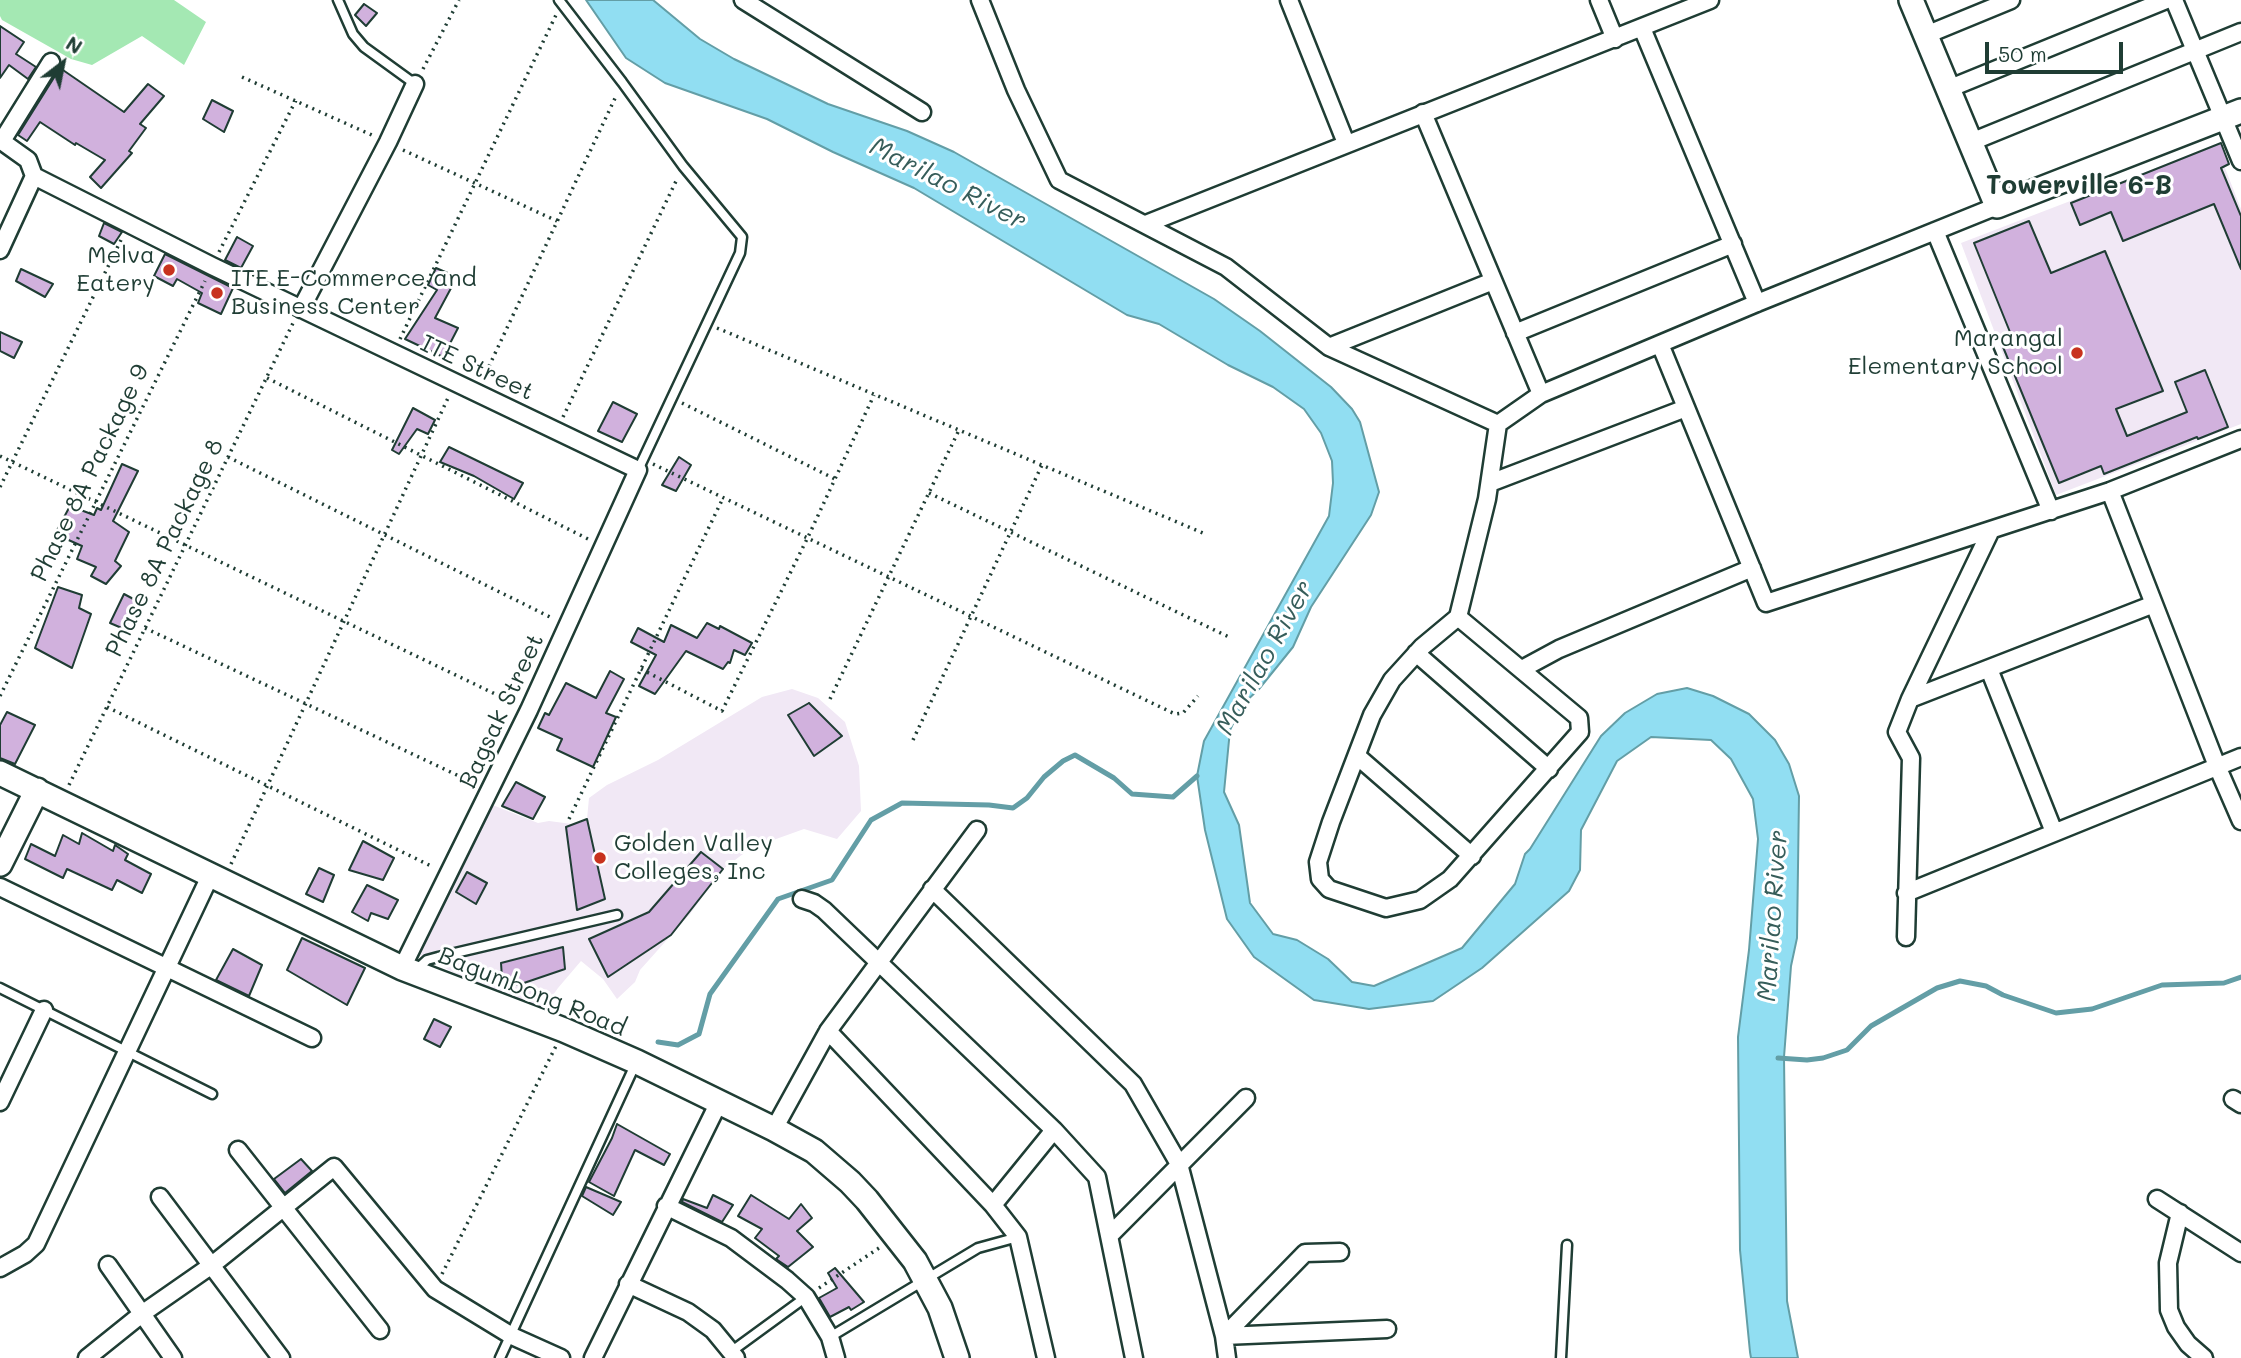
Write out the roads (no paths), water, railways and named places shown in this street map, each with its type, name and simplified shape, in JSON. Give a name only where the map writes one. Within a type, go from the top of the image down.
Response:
[{"type":"street","points":[[743,0],[922,112]]},
{"type":"street","points":[[980,0],[1016,90],[1059,180],[1226,267],[1329,347],[1497,424]]},
{"type":"street","points":[[1289,0],[1346,143]]},
{"type":"street","points":[[1600,0],[1615,39]]},
{"type":"street","points":[[1146,223],[1710,0]]},
{"type":"street","points":[[1911,0],[1997,206]]},
{"type":"street","points":[[1926,34],[2011,0]]},
{"type":"street","points":[[1948,89],[2166,0]]},
{"type":"street","points":[[2174,0],[2195,51],[2232,114],[2241,161]]},
{"type":"street","points":[[1642,28],[1757,303]]},
{"type":"street","points":[[1970,142],[2241,32]]},
{"type":"street","points":[[0,250],[34,176],[28,160],[1,140],[51,62]]},
{"type":"street","points":[[300,309],[388,142],[415,84]]},
{"type":"street","points":[[1423,113],[1541,394]]},
{"type":"street","points":[[1458,617],[1580,718],[1580,732],[1472,856],[1450,879],[1420,900],[1386,908],[1329,889],[1320,878],[1318,862],[1372,715],[1392,680],[1416,653],[1458,617],[1490,483],[1497,424],[1541,394],[1757,303],[2232,114]]},
{"type":"street","name":"ITE Street","points":[[34,176],[393,354],[556,431],[640,465]]},
{"type":"street","points":[[1935,231],[2051,511]]},
{"type":"street","points":[[1515,333],[1733,244]]},
{"type":"street","points":[[1329,347],[1493,281]]},
{"type":"street","points":[[1660,344],[1766,603],[2110,491],[2241,439]]},
{"type":"street","points":[[1490,483],[1686,408]]},
{"type":"street","name":"Bagsak Street","points":[[407,971],[447,874],[529,710],[640,465]]},
{"type":"street","points":[[2110,491],[2241,821]]},
{"type":"street","points":[[1906,937],[1911,758],[1897,732],[1910,699],[1991,530]]},
{"type":"street","points":[[1522,669],[1559,649],[1752,568]]},
{"type":"street","points":[[1910,699],[2154,604]]},
{"type":"street","points":[[1416,653],[1549,769]]},
{"type":"street","points":[[1989,669],[2054,832]]},
{"type":"street","points":[[1356,756],[1472,856]]},
{"type":"street","points":[[1906,893],[2241,757]]},
{"type":"street","name":"Bagumbong Road","points":[[0,773],[407,971],[564,1030],[637,1062],[814,1151],[867,1200],[897,1236],[925,1279],[948,1328],[957,1358]]},
{"type":"street","points":[[0,864],[37,790]]},
{"type":"street","points":[[774,1129],[828,1031],[977,830]]},
{"type":"street","points":[[0,1268],[36,1244],[127,1051],[217,877]]},
{"type":"street","points":[[0,887],[312,1038]]},
{"type":"street","points":[[932,889],[1133,1084],[1179,1164],[1224,1336],[1227,1358]]},
{"type":"street","points":[[802,899],[824,910],[1054,1130],[1097,1177],[1134,1358]]},
{"type":"street","points":[[0,1102],[44,1010]]},
{"type":"street","points":[[828,1031],[993,1205],[1018,1237],[1045,1358]]},
{"type":"street","points":[[1109,1236],[1246,1098]]},
{"type":"street","points":[[593,1358],[719,1101]]},
{"type":"street","points":[[993,1205],[1054,1130]]},
{"type":"street","points":[[238,1150],[380,1330]]},
{"type":"street","points":[[87,1358],[212,1265],[334,1167],[435,1289],[512,1336],[561,1358]]},
{"type":"street","points":[[160,1197],[281,1358]]},
{"type":"street","points":[[2157,1199],[2241,1253]]},
{"type":"street","points":[[666,1206],[731,1238],[806,1297],[830,1336],[836,1358]]},
{"type":"street","points":[[2180,1213],[2168,1263],[2169,1310],[2188,1345],[2204,1358]]},
{"type":"street","points":[[1224,1336],[1305,1253],[1340,1252]]},
{"type":"street","points":[[108,1265],[173,1358]]},
{"type":"street","points":[[628,1284],[688,1312],[713,1330],[734,1355]]},
{"type":"street","points":[[1224,1336],[1387,1329]]},
{"type":"lane","points":[[338,0],[353,34],[364,47],[415,84]]},
{"type":"lane","points":[[560,2],[683,166],[742,237],[743,247],[640,465]]},
{"type":"lane","points":[[407,971],[438,957],[617,915]]},
{"type":"lane","points":[[0,988],[212,1094]]},
{"type":"lane","points":[[500,1358],[637,1062]]},
{"type":"lane","points":[[830,1336],[978,1248],[1018,1237]]},
{"type":"lane","points":[[1561,1358],[1567,1245]]},
{"type":"lane","points":[[734,1355],[806,1297]]},
{"type":"water","name":"Marilao River","points":[[586,0],[653,0],[700,39],[734,59],[828,104],[907,131],[954,152],[1214,299],[1331,387],[1352,409],[1360,422],[1379,492],[1371,515],[1311,607],[1293,647],[1259,689],[1242,705],[1230,730],[1224,792],[1239,825],[1250,903],[1273,934],[1297,940],[1328,959],[1352,982],[1374,986],[1462,948],[1515,884],[1525,854],[1601,736],[1625,713],[1657,694],[1687,688],[1713,696],[1749,714],[1775,740],[1789,764],[1799,796],[1797,938],[1791,966],[1784,1057],[1787,1301],[1798,1358],[1751,1358],[1750,1352],[1740,1250],[1738,1037],[1749,950],[1758,839],[1753,799],[1731,759],[1711,740],[1651,737],[1617,761],[1581,830],[1580,870],[1569,891],[1482,968],[1433,1001],[1369,1009],[1314,1000],[1254,957],[1227,919],[1205,830],[1197,776],[1204,741],[1329,516],[1333,483],[1332,461],[1321,433],[1304,409],[1273,387],[1228,365],[1159,324],[1127,315],[914,188],[767,119],[665,83],[626,58]]},
{"type":"waterway","points":[[658,1042],[678,1045],[699,1034],[710,994],[778,899],[832,880],[871,820],[902,803],[1013,808],[1027,798],[1044,777],[1075,755],[1114,778],[1132,794],[1173,797],[1197,776]]},
{"type":"waterway","points":[[1778,1058],[1807,1060],[1847,1050],[1871,1026],[1937,988],[1960,981],[1986,986],[2003,995],[2056,1013],[2092,1009],[2162,985],[2224,983],[2241,977]]},
{"type":"place","name":"Melva Eatery","points":[[169,270]]},
{"type":"place","name":"ITE E-Commerce and Business Center","points":[[217,293]]},
{"type":"place","name":"Marangal Elementary School","points":[[2077,353]]},
{"type":"place","name":"Golden Valley Colleges, Inc","points":[[600,858]]},
{"type":"district","name":"Towerville 6-B","points":[[2079,186]]}]
